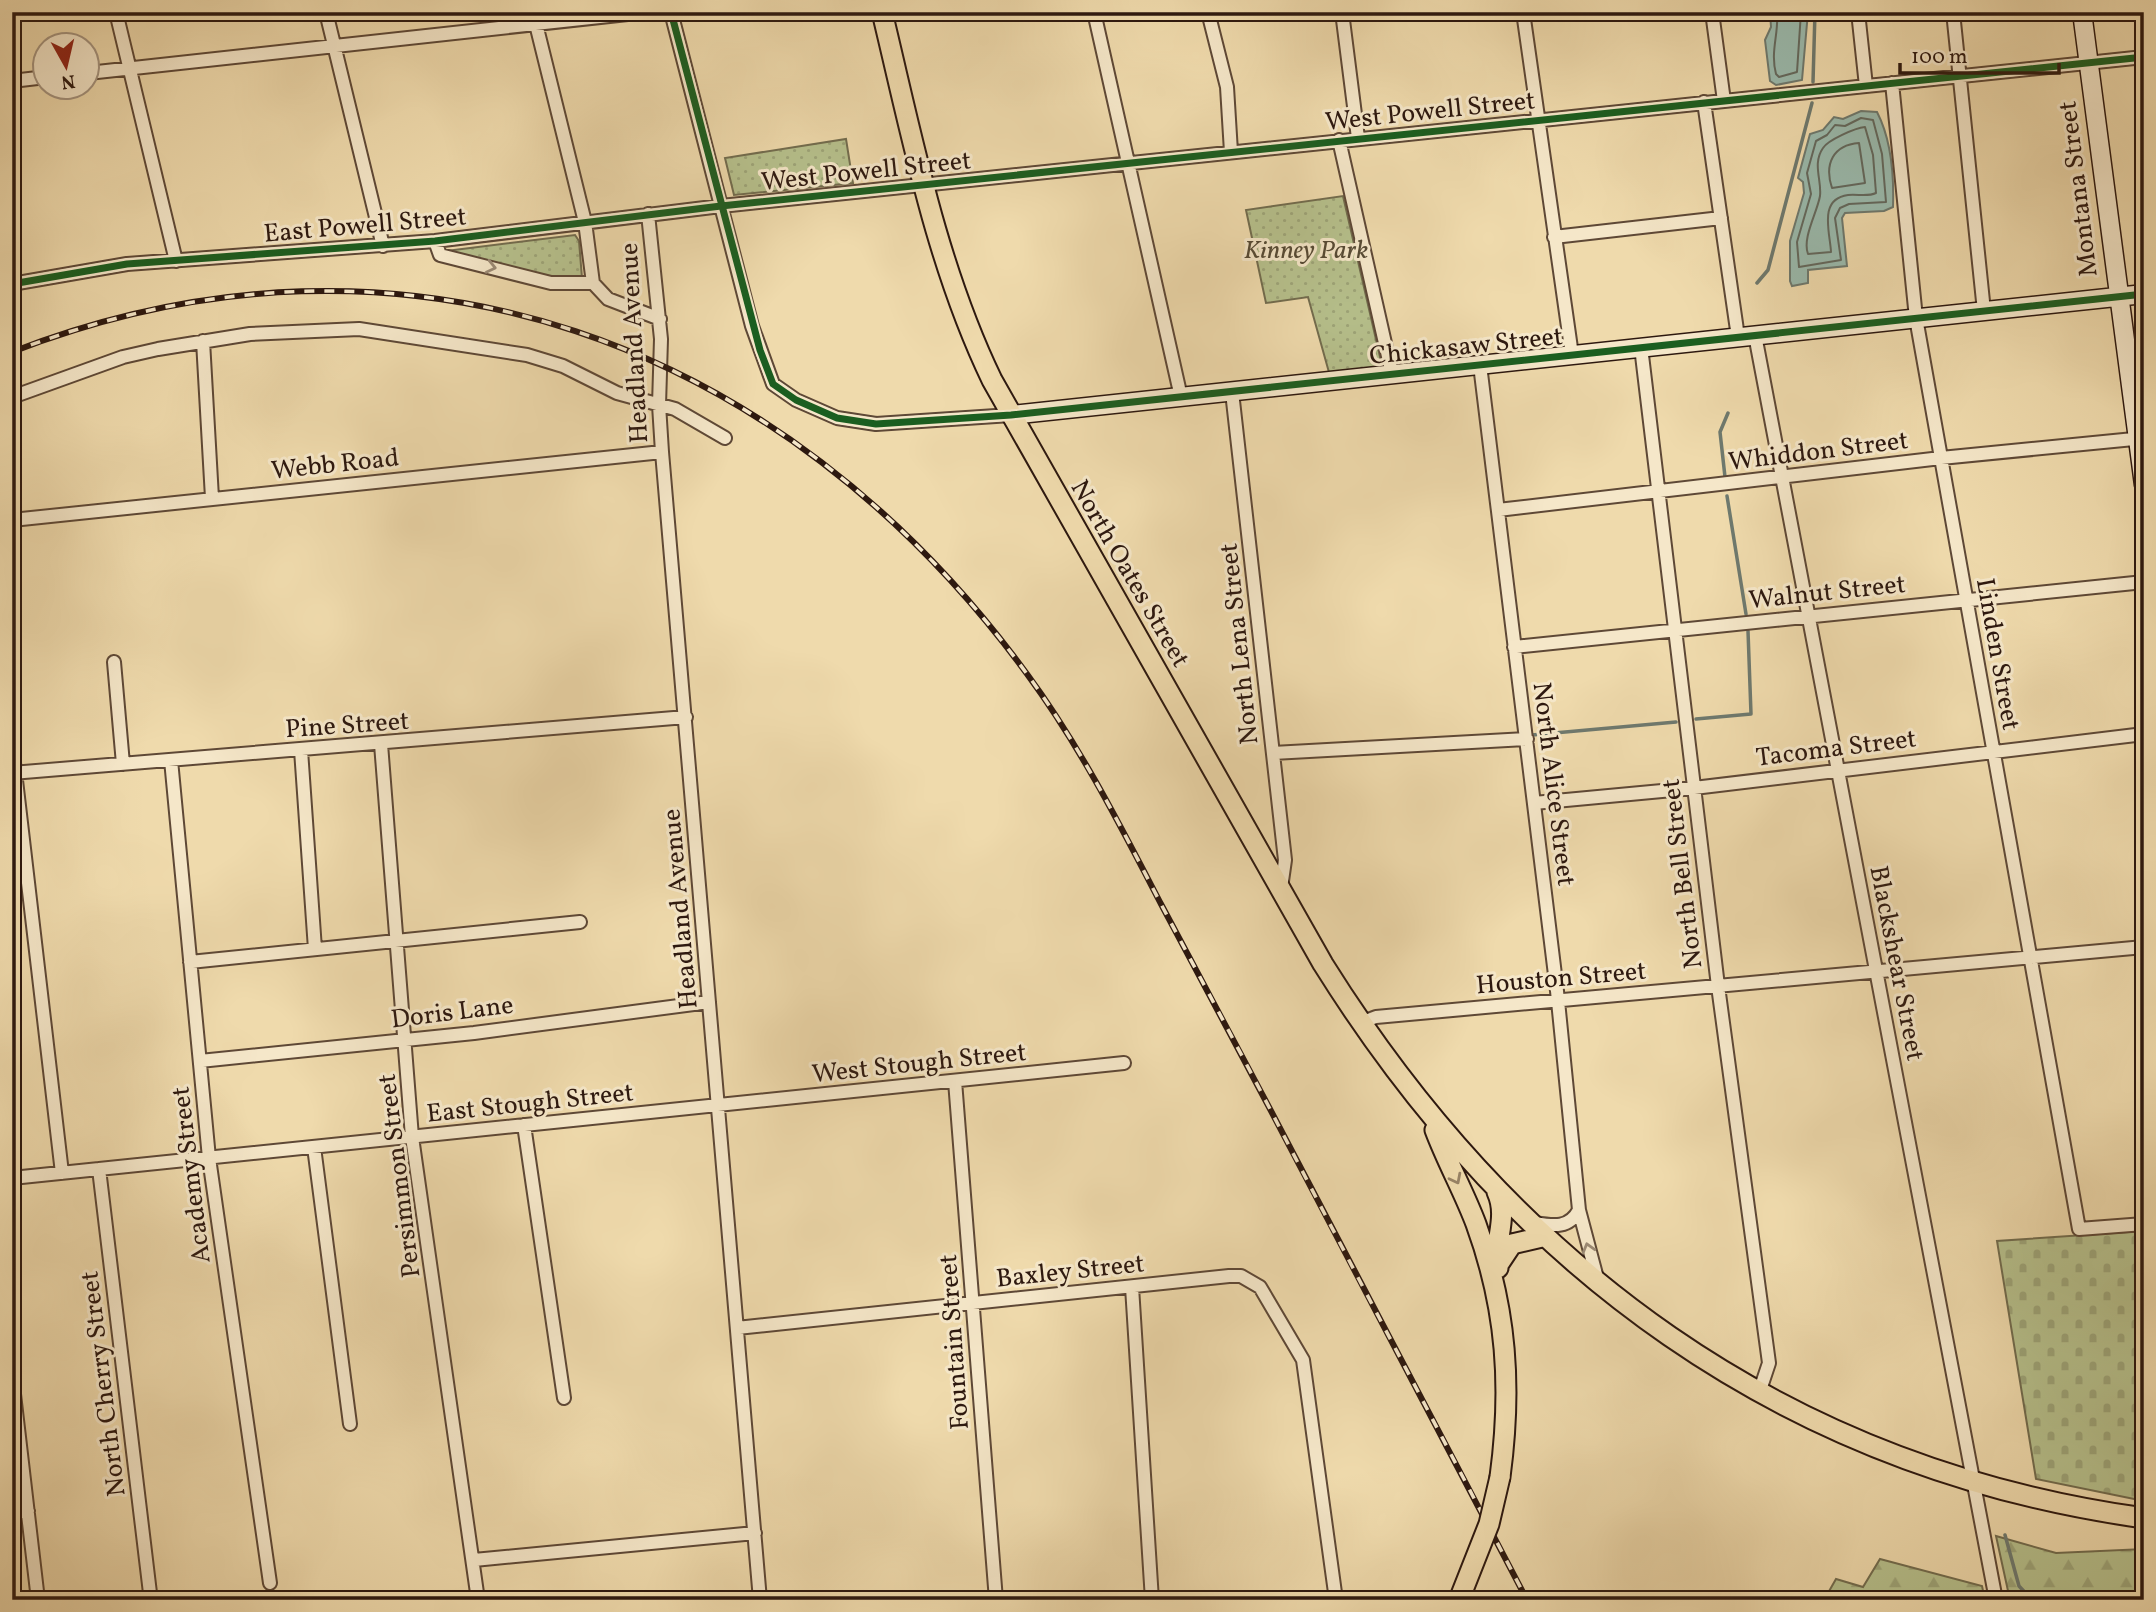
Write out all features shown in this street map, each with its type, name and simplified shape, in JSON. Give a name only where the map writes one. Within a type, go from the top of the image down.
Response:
[{"type":"main road","name":"North Oates Street","points":[[882,12],[958,304],[1011,415],[1281,891],[1360,1023],[1430,1116]]},
{"type":"main road","points":[[1430,1116],[1511,1209],[1599,1285],[1657,1329],[1759,1393],[1849,1437],[1975,1483],[2060,1504],[2144,1518]]},
{"type":"main road","points":[[1430,1116],[1484,1248],[1502,1311]]},
{"type":"main road","points":[[1484,1248],[1488,1223],[1492,1216],[1511,1209]]},
{"type":"main road","points":[[1459,1600],[1489,1524],[1500,1477],[1506,1397],[1502,1311],[1504,1296],[1496,1254],[1511,1209]]},
{"type":"main road","points":[[1498,1266],[1512,1244],[1542,1237]]},
{"type":"street","points":[[116,12],[176,261]]},
{"type":"street","points":[[326,12],[383,246]]},
{"type":"street","points":[[102,71],[334,46],[534,18],[646,12]]},
{"type":"street","name":"Chickasaw Street","points":[[671,12],[760,350],[773,384],[796,400],[837,418],[876,424],[1011,415],[2144,294]]},
{"type":"street","points":[[1094,12],[1181,397]]},
{"type":"street","points":[[1208,12],[1227,87],[1231,152]]},
{"type":"street","points":[[1342,12],[1357,138]]},
{"type":"street","points":[[1523,12],[1572,355]]},
{"type":"street","points":[[1713,12],[1724,100]]},
{"type":"street","points":[[1858,12],[1866,86]]},
{"type":"street","points":[[1953,12],[1984,311]]},
{"type":"street","name":"Montana Street","points":[[2082,12],[2117,296],[2140,438],[2144,485]]},
{"type":"street","points":[[534,18],[585,222],[593,283],[608,299],[660,319]]},
{"type":"street","name":"West Powell Street","points":[[721,206],[2144,57]]},
{"type":"street","points":[[12,81],[32,79]]},
{"type":"street","name":"Linden Street","points":[[1892,83],[1916,318],[2079,1229],[2144,1224]]},
{"type":"street","name":"Blackshear Street","points":[[1704,102],[1721,218],[1746,336],[1781,477],[1996,1600]]},
{"type":"street","points":[[1339,140],[1392,374]]},
{"type":"street","name":"East Powell Street","points":[[12,284],[104,267],[435,241],[721,206]]},
{"type":"street","name":"Headland Avenue","points":[[648,214],[660,319],[659,405],[662,452],[760,1600]]},
{"type":"street","points":[[1554,237],[1721,218]]},
{"type":"street","points":[[435,241],[440,255],[551,283],[593,283]]},
{"type":"street","points":[[12,397],[123,357],[203,341],[279,331],[359,329],[426,337],[527,355],[563,366],[617,393],[675,409],[724,438]]},
{"type":"street","points":[[203,341],[212,498]]},
{"type":"street","name":"North Bell Street","points":[[1642,347],[1718,986],[1769,1363],[1759,1393]]},
{"type":"street","name":"North Alice Street","points":[[1480,365],[1527,739],[1579,1210],[1599,1285]]},
{"type":"street","name":"North Lena Street","points":[[1232,392],[1285,860],[1281,891]]},
{"type":"street","name":"Whiddon Street","points":[[1498,510],[1659,493],[1941,457],[2140,438]]},
{"type":"street","name":"Webb Road","points":[[13,520],[662,452]]},
{"type":"street","points":[[12,513],[13,520]]},
{"type":"street","name":"Walnut Street","points":[[1514,647],[2144,582]]},
{"type":"street","points":[[114,662],[123,764]]},
{"type":"street","name":"Pine Street","points":[[13,773],[686,717]]},
{"type":"street","name":"Tacoma Street","points":[[1534,803],[1694,788],[2144,734]]},
{"type":"street","points":[[1273,753],[1527,739]]},
{"type":"street","name":"Persimmon Street","points":[[381,744],[412,1137],[478,1600]]},
{"type":"street","points":[[12,746],[13,773],[62,1173]]},
{"type":"street","points":[[301,750],[315,949]]},
{"type":"street","name":"Academy Street","points":[[171,760],[209,1158],[270,1583]]},
{"type":"street","points":[[190,962],[580,922]]},
{"type":"street","name":"Houston Street","points":[[1360,1023],[1376,1017],[2144,947]]},
{"type":"street","name":"Doris Lane","points":[[200,1061],[405,1040],[709,1002]]},
{"type":"street","name":"West Stough Street","points":[[718,1105],[1124,1063]]},
{"type":"street","name":"Fountain Street","points":[[955,1081],[996,1600]]},
{"type":"street","name":"East Stough Street","points":[[12,1178],[718,1105]]},
{"type":"street","points":[[524,1125],[564,1398]]},
{"type":"street","points":[[314,1147],[350,1424]]},
{"type":"street","name":"North Cherry Street","points":[[99,1169],[150,1593]]},
{"type":"street","points":[[1511,1209],[1562,1225],[1576,1217],[1579,1210]]},
{"type":"street","name":"Baxley Street","points":[[737,1328],[1241,1276],[1260,1287],[1268,1296],[1303,1360],[1336,1600]]},
{"type":"street","points":[[1132,1287],[1152,1600]]},
{"type":"street","points":[[12,1377],[38,1600]]},
{"type":"street","points":[[12,1513],[28,1511]]},
{"type":"street","points":[[474,1560],[755,1533]]},
{"type":"green space","points":[[846,139],[853,183],[734,195],[725,158]]},
{"type":"green space","name":"Kinney Park","points":[[1343,196],[1383,370],[1330,376],[1308,297],[1266,303],[1246,210]]},
{"type":"green space","points":[[575,235],[579,241],[582,278],[550,278],[446,251]]},
{"type":"green space","points":[[2144,1231],[2144,1501],[2036,1479],[1997,1241]]},
{"type":"green space","points":[[1996,1536],[2056,1553],[2144,1549],[2144,1600],[2010,1600]]},
{"type":"green space","points":[[1880,1559],[1982,1586],[1985,1600],[1824,1600],[1836,1579],[1863,1587]]},
{"type":"water","points":[[1770,12],[1808,12],[1802,80],[1776,85],[1770,81],[1765,40],[1771,27]]},
{"type":"water","points":[[1861,111],[1877,112],[1886,134],[1891,158],[1893,207],[1884,211],[1845,213],[1842,218],[1847,266],[1808,270],[1808,283],[1792,286],[1790,241],[1804,193],[1803,182],[1798,178],[1810,134],[1823,130],[1834,117],[1843,119]]},
{"type":"waterway","points":[[1813,82],[1815,12]]},
{"type":"waterway","points":[[1757,283],[1768,270],[1812,103]]},
{"type":"waterway","points":[[1725,477],[1720,432],[1728,413]]},
{"type":"waterway","points":[[1727,496],[1746,614]]},
{"type":"waterway","points":[[1696,719],[1751,714],[1748,631]]},
{"type":"waterway","points":[[1532,735],[1676,722]]},
{"type":"waterway","points":[[2005,1535],[2019,1586],[2032,1600]]},
{"type":"waterway","points":[[276,1592],[276,1600]]},
{"type":"railway","points":[[12,352],[158,309],[302,291],[441,299],[575,331],[702,386],[821,462],[930,558],[1027,674],[1065,729],[1130,845],[1527,1600]]},
{"type":"cycle path","points":[[671,12],[760,350],[773,384],[796,400],[837,418],[876,424],[1011,415],[2144,294]]},
{"type":"cycle path","points":[[12,284],[127,264],[435,241],[721,206],[2144,57]]}]
